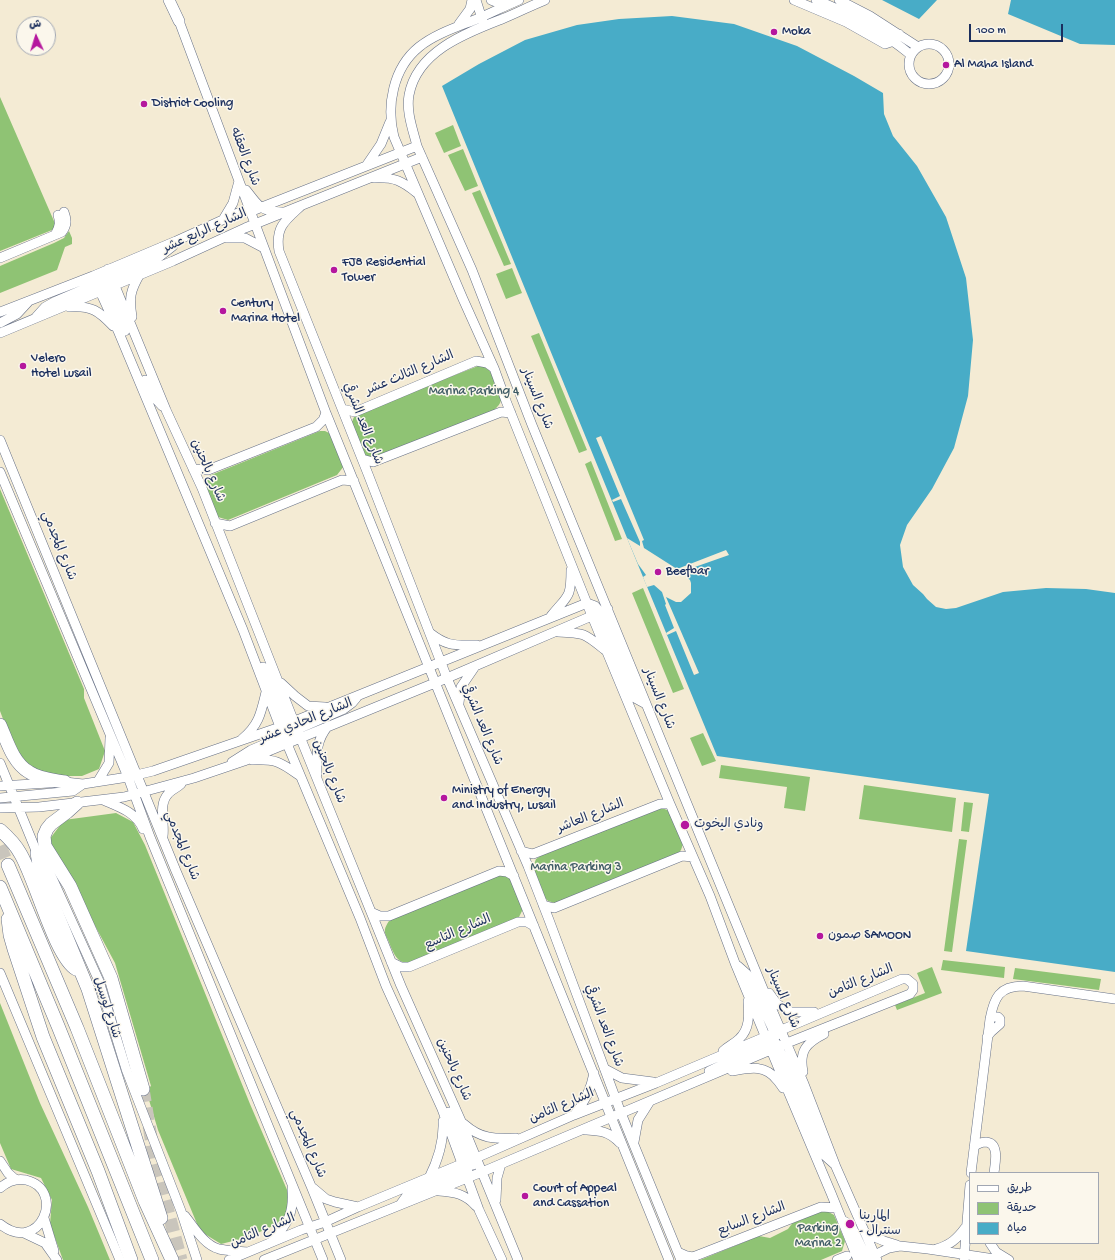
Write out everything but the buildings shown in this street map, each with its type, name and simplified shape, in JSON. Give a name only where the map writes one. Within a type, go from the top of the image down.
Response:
[{"type":"highway","points":[[0,725],[9,747],[24,769],[29,773],[41,777],[65,782]]},
{"type":"highway","points":[[77,803],[55,820],[47,829],[44,836],[45,846],[70,886],[111,978],[143,1089]]},
{"type":"highway","points":[[0,830],[12,841],[21,854],[56,938],[70,966],[81,972]]},
{"type":"highway","points":[[0,843],[21,854]]},
{"type":"highway","points":[[38,853],[40,875],[81,972],[95,1011],[166,1232],[171,1258]]},
{"type":"highway","points":[[8,866],[77,1028],[145,1201],[171,1258]]},
{"type":"highway","points":[[0,887],[58,1026],[152,1260]]},
{"type":"highway","points":[[9,909],[8,923],[10,935],[43,1037],[98,1171],[131,1260]]},
{"type":"main road","points":[[169,0],[179,21]]},
{"type":"main road","points":[[174,0],[179,21]]},
{"type":"street","points":[[456,27],[470,9],[472,0]]},
{"type":"street","points":[[476,0],[486,20]]},
{"type":"street","points":[[482,0],[486,20]]},
{"type":"street","points":[[491,0],[501,4],[518,0]]},
{"type":"street","points":[[486,20],[518,0]]},
{"type":"street","points":[[365,166],[381,144],[390,120],[391,96],[394,84],[406,61],[418,48],[427,41],[456,27],[486,20],[544,0]]},
{"type":"street","points":[[794,0],[846,22],[885,44],[896,37]]},
{"type":"street","points":[[816,0],[918,48]]},
{"type":"street","points":[[839,0],[870,16],[896,37],[911,55]]},
{"type":"street","name":"شارع السينار","points":[[486,20],[437,52],[427,61],[416,77],[409,96],[409,106],[417,146],[472,270],[532,424],[600,613],[635,698],[646,704],[763,989],[788,1091],[842,1220],[868,1259]]},
{"type":"street","name":"شارع العقله","points":[[179,21],[239,181],[252,211]]},
{"type":"street","points":[[931,44],[939,47],[946,53],[949,61],[948,70],[944,77],[940,80],[931,83],[922,82],[914,77],[910,68],[909,63],[911,55],[922,45],[931,44]]},
{"type":"street","name":"شارع السينار","points":[[390,120],[400,153],[494,368],[506,402],[587,603]]},
{"type":"street","name":"الشارع الرابع عشر","points":[[0,333],[60,309],[176,241],[223,219],[240,212],[265,210],[293,195],[417,146]]},
{"type":"street","name":"الشارع الرابع عشر","points":[[0,312],[30,300],[140,274],[173,261],[216,240],[259,226],[283,212],[422,157]]},
{"type":"street","points":[[369,178],[396,179],[418,194]]},
{"type":"street","points":[[239,181],[265,210],[283,212]]},
{"type":"street","points":[[223,219],[233,203],[239,181]]},
{"type":"street","name":"شارع العد الشرقي","points":[[302,205],[282,224],[278,234],[279,250],[349,425],[447,678],[528,866],[621,1113],[679,1256]]},
{"type":"street","points":[[259,226],[265,210]]},
{"type":"street","name":"شارع العد الشرقي","points":[[252,211],[259,226],[264,248],[326,413],[430,666],[668,1259]]},
{"type":"street","points":[[0,258],[51,236],[57,235],[65,228],[66,221],[61,213]]},
{"type":"street","points":[[216,240],[245,238],[264,248]]},
{"type":"street","points":[[133,328],[130,298],[134,285],[140,274]]},
{"type":"street","points":[[34,319],[45,307],[54,302],[104,282],[152,396],[166,410]]},
{"type":"street","name":"شارع بالحنين","points":[[104,282],[133,328],[166,410],[202,488],[278,681],[302,777],[360,918],[386,986],[435,1095],[472,1168],[496,1206],[518,1260]]},
{"type":"street","name":"شارع بالحنين","points":[[104,282],[119,333],[243,630],[266,692],[318,780],[401,986],[461,1122],[472,1168],[479,1210],[502,1260]]},
{"type":"street","points":[[0,323],[17,314],[30,300]]},
{"type":"street","points":[[60,309],[78,306],[92,308],[103,315],[119,333]]},
{"type":"street","points":[[476,361],[481,356],[484,345]]},
{"type":"street","points":[[476,361],[487,363],[494,368]]},
{"type":"street","name":"الشارع الثالث عشر","points":[[342,409],[354,412],[476,361]]},
{"type":"street","points":[[501,412],[506,402]]},
{"type":"street","name":"الشارع الثالث عشر","points":[[349,425],[354,412]]},
{"type":"street","points":[[362,459],[373,462],[501,412],[511,413]]},
{"type":"street","points":[[193,469],[208,470],[316,427],[323,420],[326,413]]},
{"type":"street","points":[[316,427],[334,431]]},
{"type":"street","name":"شارع المجدمي","points":[[0,440],[133,776],[134,795],[150,837],[323,1260]]},
{"type":"street","points":[[368,474],[373,462]]},
{"type":"street","points":[[342,480],[349,468]]},
{"type":"street","points":[[202,488],[208,470]]},
{"type":"street","name":"شارع المجدمي","points":[[0,472],[110,733],[133,776],[145,792],[341,1260]]},
{"type":"street","points":[[215,523],[230,526],[342,480],[354,481]]},
{"type":"street","points":[[223,543],[230,526]]},
{"type":"street","points":[[550,618],[565,602],[569,595],[571,565]]},
{"type":"street","points":[[587,603],[595,606],[600,613]]},
{"type":"street","name":"الشارع الحادي عشر","points":[[0,808],[39,807],[134,795],[225,768],[244,761],[329,707],[587,603]]},
{"type":"street","name":"شارع السينار","points":[[600,613],[606,651],[693,857],[748,993],[804,1084],[836,1167],[865,1233],[868,1259]]},
{"type":"street","name":"الشارع الحادي عشر","points":[[0,786],[65,782],[83,784],[133,776],[237,743],[329,726],[436,683],[600,613]]},
{"type":"street","points":[[243,630],[262,665],[290,732]]},
{"type":"street","points":[[554,632],[584,634],[606,651]]},
{"type":"street","points":[[430,633],[441,641],[449,644],[484,644]]},
{"type":"street","points":[[460,708],[459,696],[461,687],[475,666]]},
{"type":"street","points":[[278,681],[308,706],[329,707]]},
{"type":"street","points":[[237,743],[249,733],[256,724],[266,692]]},
{"type":"street","points":[[225,768],[251,750],[344,709],[352,703],[357,696]]},
{"type":"street","points":[[318,780],[318,744],[322,734],[329,726]]},
{"type":"street","points":[[98,781],[109,763],[110,733]]},
{"type":"street","points":[[244,761],[277,761],[302,777]]},
{"type":"street","name":"شارع لوسيل","points":[[0,763],[38,853],[49,872],[99,981],[126,1069],[181,1211],[197,1260]]},
{"type":"street","points":[[163,837],[163,807],[165,799],[169,793],[184,781]]},
{"type":"street","points":[[0,798],[73,791],[83,784]]},
{"type":"street","points":[[660,804],[665,793]]},
{"type":"street","points":[[102,799],[128,811],[140,823],[150,837]]},
{"type":"street","points":[[0,804],[19,807]]},
{"type":"street","name":"الشارع العاشر","points":[[533,854],[660,804],[670,804]]},
{"type":"street","points":[[682,856],[687,850],[688,845]]},
{"type":"street","points":[[521,851],[533,854],[528,866]]},
{"type":"street","points":[[499,871],[506,856]]},
{"type":"street","points":[[543,905],[554,908],[682,856],[693,857]]},
{"type":"street","points":[[371,912],[380,916],[389,916],[499,871],[507,872],[514,876]]},
{"type":"street","points":[[518,922],[524,916],[527,907]]},
{"type":"street","points":[[549,920],[554,908]]},
{"type":"street","points":[[380,934],[383,922],[389,916]]},
{"type":"street","points":[[518,922],[527,922],[534,926]]},
{"type":"street","name":"الشارع التاسع","points":[[409,967],[518,922]]},
{"type":"street","points":[[391,962],[401,967],[409,967]]},
{"type":"street","points":[[736,964],[747,974],[824,1155],[836,1167]]},
{"type":"street","points":[[401,986],[403,975],[409,967]]},
{"type":"street","points":[[0,973],[120,1260]]},
{"type":"street","name":"الشارع الثامن","points":[[229,1260],[310,1226],[325,1222],[429,1178],[472,1168],[501,1164],[721,1072],[776,1040],[826,1011],[902,979],[907,979],[913,984],[913,990],[910,994],[831,1026],[776,1040],[717,1057],[574,1115],[522,1138],[472,1168],[436,1191],[264,1260]]},
{"type":"street","points":[[971,1172],[988,1037],[1000,1024],[1000,1019],[998,1017],[993,1017],[990,1019],[998,994],[1006,988],[1023,986],[1115,999]]},
{"type":"street","points":[[763,989],[777,1004],[791,1012],[804,1013],[826,1011]]},
{"type":"street","points":[[717,1057],[726,1048],[738,1040],[746,1031],[749,1014],[748,993]]},
{"type":"street","points":[[687,1086],[710,1070],[829,1015],[845,1003]]},
{"type":"street","points":[[804,1084],[801,1065],[803,1052],[810,1043],[827,1032],[831,1026]]},
{"type":"street","points":[[721,1072],[751,1068],[763,1069],[774,1076],[781,1086],[788,1091]]},
{"type":"street","points":[[605,1069],[622,1078],[656,1083]]},
{"type":"street","points":[[574,1115],[582,1106],[591,1088],[594,1073]]},
{"type":"street","points":[[435,1095],[442,1097],[472,1168],[495,1216],[504,1226]]},
{"type":"street","points":[[634,1143],[638,1120],[650,1102]]},
{"type":"street","points":[[429,1178],[436,1164],[442,1144],[442,1109]]},
{"type":"street","points":[[461,1122],[472,1132],[482,1136],[491,1138],[522,1138]]},
{"type":"street","points":[[400,1206],[408,1194],[472,1168],[541,1136],[547,1127]]},
{"type":"street","points":[[977,1128],[980,1136],[986,1142]]},
{"type":"street","points":[[583,1130],[605,1132],[621,1144]]},
{"type":"street","points":[[974,1147],[980,1142],[991,1143],[996,1152],[994,1172]]},
{"type":"street","points":[[0,1162],[8,1173],[16,1180]]},
{"type":"street","points":[[0,1162],[1,1187],[11,1181],[16,1180],[30,1182],[42,1191],[47,1204],[44,1218],[39,1225],[32,1230],[24,1233],[15,1233],[7,1230],[0,1224]]},
{"type":"street","points":[[496,1206],[497,1178],[501,1164]]},
{"type":"street","points":[[269,1244],[281,1231],[290,1217],[292,1205],[291,1183]]},
{"type":"street","points":[[311,1186],[326,1199],[358,1207]]},
{"type":"street","points":[[436,1191],[459,1194],[469,1198],[479,1210]]},
{"type":"street","points":[[821,1207],[831,1193]]},
{"type":"street","points":[[964,1257],[969,1195]]},
{"type":"street","name":"الشارع السابع","points":[[679,1256],[687,1256],[692,1258],[821,1207],[837,1208]]},
{"type":"street","points":[[181,1211],[203,1239],[211,1246],[219,1249],[249,1252]]},
{"type":"street","points":[[44,1218],[57,1260]]},
{"type":"street","points":[[934,1250],[954,1241],[966,1226]]},
{"type":"street","points":[[24,1233],[44,1243],[57,1260]]},
{"type":"street","points":[[865,1233],[900,1246],[934,1250],[964,1257],[1001,1260]]},
{"type":"street","points":[[983,1259],[986,1244]]},
{"type":"street","points":[[991,1244],[996,1252],[1009,1260]]},
{"type":"street","points":[[868,1259],[889,1248],[900,1246]]},
{"type":"street","points":[[836,1260],[847,1256]]},
{"type":"green space","points":[[0,97],[57,228],[0,251]]},
{"type":"green space","points":[[453,125],[461,146],[444,153],[435,133]]},
{"type":"green space","points":[[463,149],[478,186],[465,191],[448,155]]},
{"type":"green space","points":[[480,190],[511,264],[504,266],[472,193]]},
{"type":"green space","points":[[69,231],[72,238],[72,244],[65,247],[57,270],[0,293],[0,266],[64,238]]},
{"type":"green space","points":[[512,268],[522,293],[506,299],[496,274]]},
{"type":"green space","points":[[539,333],[587,450],[579,453],[531,336]]},
{"type":"green space","name":"Marina Parking 4","points":[[478,366],[482,366],[489,370],[500,394],[501,402],[494,410],[373,458],[365,457],[351,424],[354,417],[363,411]]},
{"type":"green space","points":[[320,431],[325,431],[333,435],[344,466],[337,475],[228,520],[218,517],[204,491],[207,479],[211,475]]},
{"type":"green space","points":[[591,461],[622,539],[615,541],[585,464]]},
{"type":"green space","points":[[0,489],[84,689],[84,698],[105,751],[99,769],[82,776],[60,776],[33,771],[16,753],[0,711]]},
{"type":"green space","points":[[643,588],[684,689],[673,693],[632,593]]},
{"type":"green space","points":[[703,733],[716,761],[702,766],[690,738]]},
{"type":"green space","points":[[721,765],[810,777],[805,811],[784,808],[787,787],[719,778]]},
{"type":"green space","points":[[864,785],[956,798],[952,832],[859,819]]},
{"type":"green space","points":[[964,802],[973,803],[969,832],[961,831]]},
{"type":"green space","name":"Marina Parking 3","points":[[662,808],[672,812],[683,844],[677,855],[555,903],[548,901],[544,897],[533,867],[536,859],[542,855]]},
{"type":"green space","points":[[116,813],[133,822],[145,845],[250,1104],[294,1206],[277,1224],[249,1237],[221,1244],[200,1231],[158,1130],[146,1090],[151,1086],[115,963],[49,840],[64,820]]},
{"type":"green space","points":[[959,839],[967,840],[952,952],[944,951]]},
{"type":"green space","points":[[498,874],[512,877],[523,909],[519,917],[412,962],[407,963],[398,959],[385,933],[386,927],[391,918]]},
{"type":"green space","points":[[943,960],[1005,967],[1004,978],[941,970]]},
{"type":"green space","points":[[932,967],[942,993],[897,1010],[895,1005],[925,993],[917,973]]},
{"type":"green space","points":[[1015,968],[1101,979],[1099,990],[1013,979]]},
{"type":"green space","points":[[0,1003],[40,1103],[88,1207],[110,1260],[63,1260],[50,1224],[52,1200],[41,1178],[11,1169],[0,1143]]},
{"type":"green space","name":"Parking Marina 2","points":[[825,1210],[834,1215],[845,1241],[842,1251],[821,1260],[700,1260],[759,1236],[770,1238],[788,1229],[794,1221]]},
{"type":"water","points":[[882,0],[937,0],[919,19]]},
{"type":"water","points":[[1011,0],[1115,0],[1115,45],[1080,44],[1008,14]]},
{"type":"water","points":[[672,16],[734,24],[797,46],[883,93],[884,114],[893,136],[917,166],[946,217],[966,278],[973,340],[968,396],[954,448],[932,489],[907,525],[900,545],[903,567],[913,585],[927,599],[936,607],[946,609],[956,608],[1003,592],[1046,588],[1086,589],[1115,593],[1115,972],[966,951],[989,794],[717,756],[442,86],[479,64],[525,40],[577,25],[619,19]]},
{"type":"pier","points":[[601,436],[644,540],[642,541],[644,548],[677,569],[726,550],[729,555],[681,571],[690,580],[691,593],[681,602],[676,602],[666,597],[699,673],[694,675],[676,631],[667,635],[666,633],[674,628],[665,605],[662,592],[654,585],[647,587],[643,577],[646,575],[638,564],[627,538],[640,546],[640,542],[621,499],[613,502],[612,500],[620,496],[596,438]]},
{"type":"tunnel","points":[[0,846],[8,865]]},
{"type":"tunnel","points":[[143,1089],[155,1162],[181,1260]]},
{"type":"place","name":"Moka","points":[[774,32]]},
{"type":"place","name":"Al Maha Island","points":[[946,65]]},
{"type":"place","name":"District Cooling","points":[[144,104]]},
{"type":"place","name":"FJ8 Residential Tower","points":[[334,270]]},
{"type":"place","name":"Century Marina Hotel","points":[[223,311]]},
{"type":"place","name":"Velero Hotel Lusail","points":[[23,366]]},
{"type":"place","name":"Beefbar","points":[[658,572]]},
{"type":"place","name":"Ministry of Energy and Industry, Lusail","points":[[444,798]]},
{"type":"place","name":"ونادي اليخوت","points":[[685,825]]},
{"type":"place","name":"صمون SAMOON","points":[[820,936]]},
{"type":"place","name":"Court of Appeal and Cassation","points":[[525,1196]]},
{"type":"place","name":"المارينا - سنترال","points":[[850,1224]]}]
